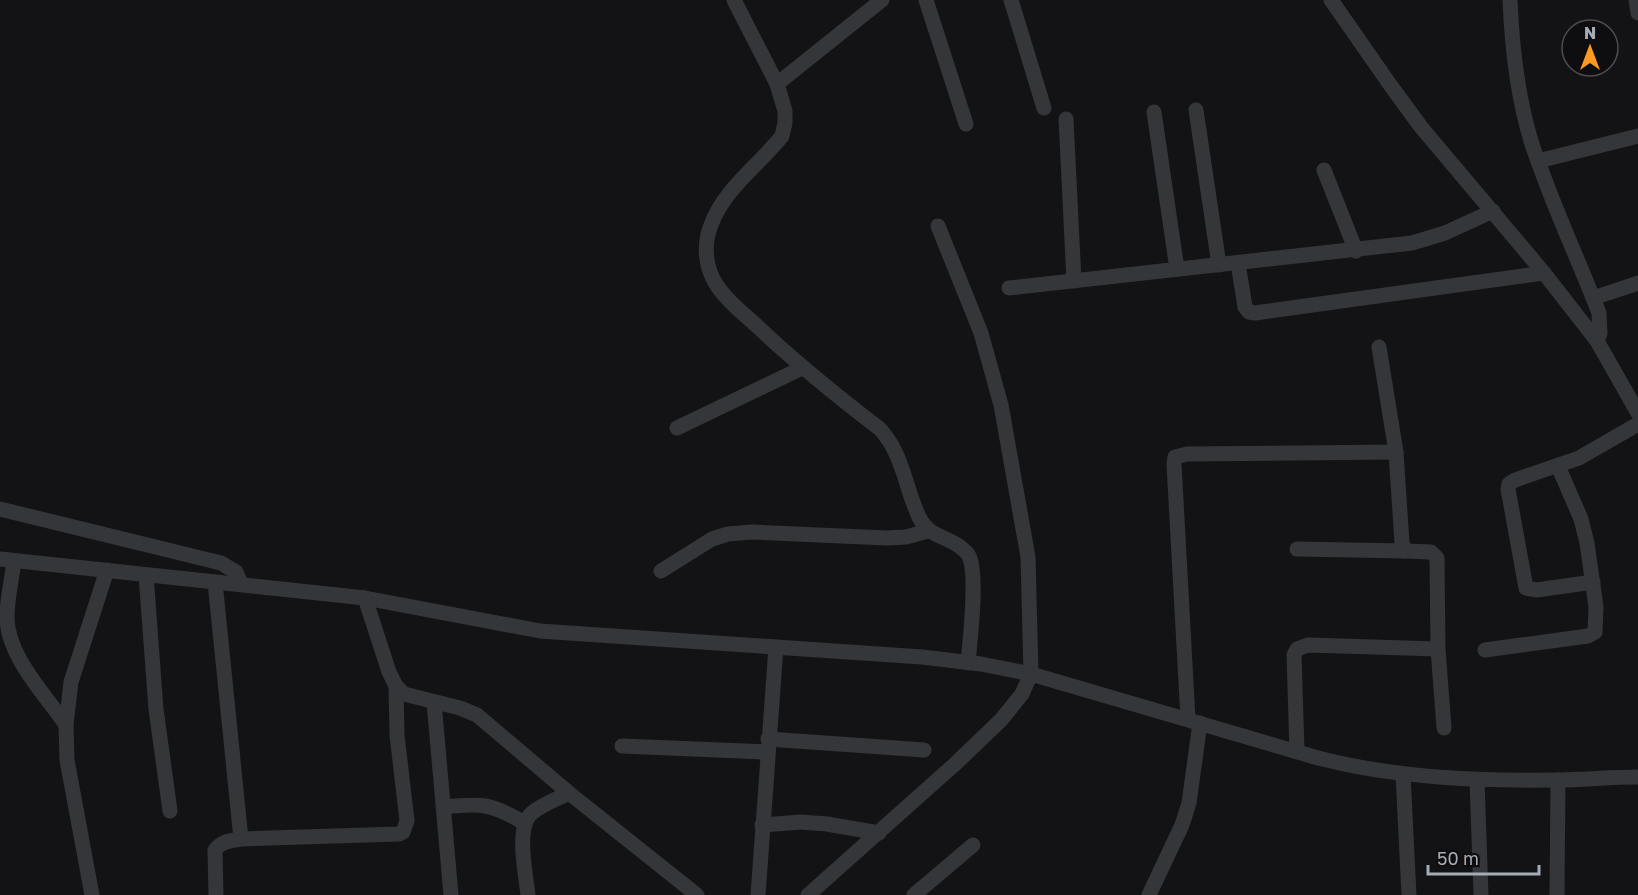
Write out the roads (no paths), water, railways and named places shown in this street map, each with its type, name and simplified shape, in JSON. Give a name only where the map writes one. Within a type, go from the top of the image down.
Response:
[{"type":"street","points":[[734,0],[777,84],[785,111],[785,123],[782,135],[729,194],[717,212],[710,226],[706,255],[709,269],[718,287],[802,368],[891,440],[920,518],[928,531],[956,544],[969,557],[972,571],[972,613],[968,663]]},
{"type":"street","points":[[777,84],[882,0]]},
{"type":"street","points":[[926,0],[966,124]]},
{"type":"street","points":[[1011,0],[1044,108]]},
{"type":"street","points":[[1331,0],[1415,119],[1544,273],[1597,341],[1638,413]]},
{"type":"street","points":[[1510,0],[1514,65],[1524,115],[1538,161],[1593,298],[1601,324],[1597,341]]},
{"type":"street","points":[[1636,0],[1638,14]]},
{"type":"street","points":[[1196,110],[1219,265]]},
{"type":"street","points":[[1154,112],[1177,269]]},
{"type":"street","points":[[1066,119],[1074,280]]},
{"type":"street","points":[[1538,161],[1638,136]]},
{"type":"street","points":[[1324,170],[1356,251]]},
{"type":"street","points":[[1009,288],[1356,251],[1428,239],[1493,211]]},
{"type":"street","points":[[808,895],[1001,720],[1022,694],[1031,674],[1028,557],[1001,405],[981,333],[938,226]]},
{"type":"street","points":[[1238,263],[1245,308],[1255,313],[1544,273]]},
{"type":"street","points":[[1593,298],[1638,283]]},
{"type":"street","points":[[1379,347],[1396,452],[1402,543],[1405,551]]},
{"type":"street","points":[[677,428],[802,368]]},
{"type":"street","points":[[1593,582],[1537,590],[1530,590],[1524,584],[1509,484],[1594,451],[1638,424]]},
{"type":"street","points":[[1149,895],[1182,825],[1189,804],[1194,721],[1175,457],[1187,454],[1396,452]]},
{"type":"street","points":[[1485,650],[1588,636],[1594,632],[1596,623],[1589,554],[1581,519],[1558,466]]},
{"type":"street","points":[[0,509],[221,563],[236,572],[241,584]]},
{"type":"street","points":[[661,571],[712,539],[728,534],[752,532],[887,538],[906,537],[928,531]]},
{"type":"street","points":[[1297,549],[1431,552],[1437,558],[1438,649],[1444,728]]},
{"type":"street","points":[[66,725],[23,665],[9,638],[7,560],[364,598],[540,631],[922,657],[968,663],[1031,674],[1345,765],[1403,774],[1477,780],[1638,777]]},
{"type":"street","points":[[92,895],[67,760],[66,725],[71,682],[107,570]]},
{"type":"street","points":[[146,575],[156,709],[170,811]]},
{"type":"street","points":[[215,582],[241,839]]},
{"type":"street","points":[[364,598],[389,672],[396,686],[404,694],[460,708],[477,715],[697,895]]},
{"type":"street","points":[[1297,752],[1294,655],[1297,649],[1308,645],[1438,649]]},
{"type":"street","points":[[758,895],[767,746],[776,647]]},
{"type":"street","points":[[216,895],[216,850],[226,841],[404,832],[407,821],[397,735],[396,686]]},
{"type":"street","points":[[434,702],[451,895]]},
{"type":"street","points":[[622,746],[767,746],[924,750]]},
{"type":"street","points":[[1403,774],[1409,895]]},
{"type":"street","points":[[1477,780],[1481,895]]},
{"type":"street","points":[[1557,895],[1558,780]]},
{"type":"street","points":[[528,895],[522,837],[524,824],[531,813],[570,793]]},
{"type":"street","points":[[444,807],[476,804],[490,806],[524,824]]},
{"type":"street","points":[[762,825],[818,823],[879,833]]},
{"type":"street","points":[[914,895],[973,845]]}]
